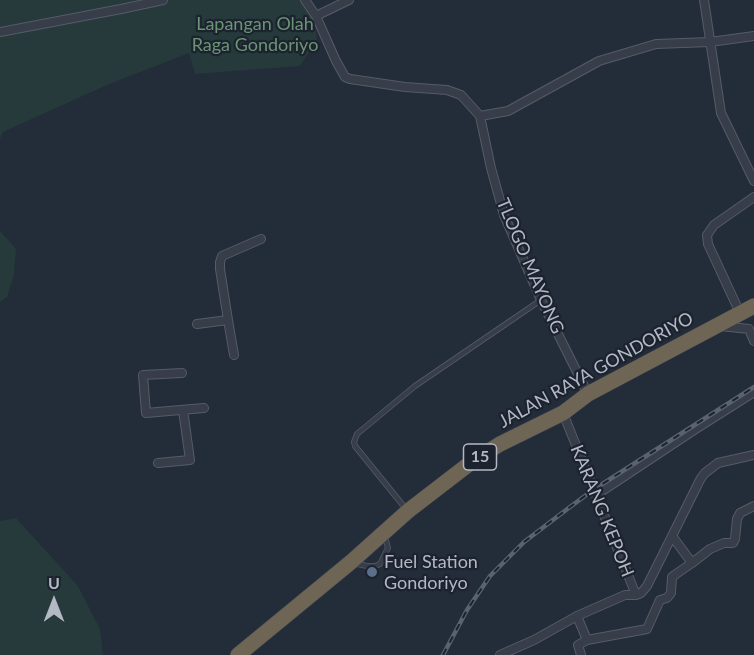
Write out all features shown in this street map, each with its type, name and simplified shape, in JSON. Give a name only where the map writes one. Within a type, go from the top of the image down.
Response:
[{"type":"highway","name":"JALAN RAYA GONDORIYO","points":[[238,655],[351,562],[408,511],[473,461],[500,444],[563,413],[588,394],[716,326],[750,313]]},
{"type":"street","points":[[0,32],[163,0]]},
{"type":"street","points":[[304,0],[316,16],[345,76],[351,79],[405,87],[447,90],[461,95],[480,116],[508,111],[599,61],[656,44],[710,42],[754,36]]},
{"type":"street","points":[[316,16],[349,0]]},
{"type":"street","points":[[704,0],[721,113],[754,181]]},
{"type":"street","name":"TLOGO MAYONG","points":[[480,116],[504,215],[541,300],[588,394]]},
{"type":"street","points":[[754,198],[714,225],[708,232],[707,239],[750,313],[749,329],[754,341]]},
{"type":"street","points":[[234,355],[220,262],[222,256],[261,239]]},
{"type":"street","points":[[197,324],[228,320]]},
{"type":"street","points":[[716,326],[749,329]]},
{"type":"street","points":[[182,373],[143,375],[146,413],[204,408]]},
{"type":"street","points":[[596,495],[754,392]]},
{"type":"street","points":[[158,464],[190,460],[183,410]]},
{"type":"street","name":"KARANG KEPOH","points":[[563,413],[636,595],[647,586],[705,473],[718,463],[754,455]]},
{"type":"street","points":[[581,655],[578,645],[587,640],[647,629],[660,600],[667,598],[671,593],[672,577],[710,549],[724,543],[733,543],[740,513],[754,506]]},
{"type":"street","points":[[672,536],[692,563]]},
{"type":"street","points":[[500,655],[534,640],[577,616],[625,595],[636,595]]},
{"type":"street","points":[[577,616],[587,640]]},
{"type":"lane","points":[[408,511],[355,446],[357,434],[414,386],[541,300]]},
{"type":"lane","points":[[351,562],[361,566],[380,564],[387,548],[385,533]]},
{"type":"green space","name":"Lapangan Olah Raga Gondoriyo","points":[[0,0],[302,0],[314,21],[317,40],[300,66],[195,74],[189,53],[107,85],[3,132],[0,139]]},
{"type":"green space","points":[[0,231],[16,249],[14,275],[7,297],[0,302]]},
{"type":"green space","points":[[16,518],[78,586],[100,629],[103,655],[0,655],[0,521]]},
{"type":"railway","points":[[443,655],[467,610],[490,576],[524,542],[593,490],[754,387]]},
{"type":"place","name":"Fuel Station Gondoriyo","points":[[372,572]]}]
